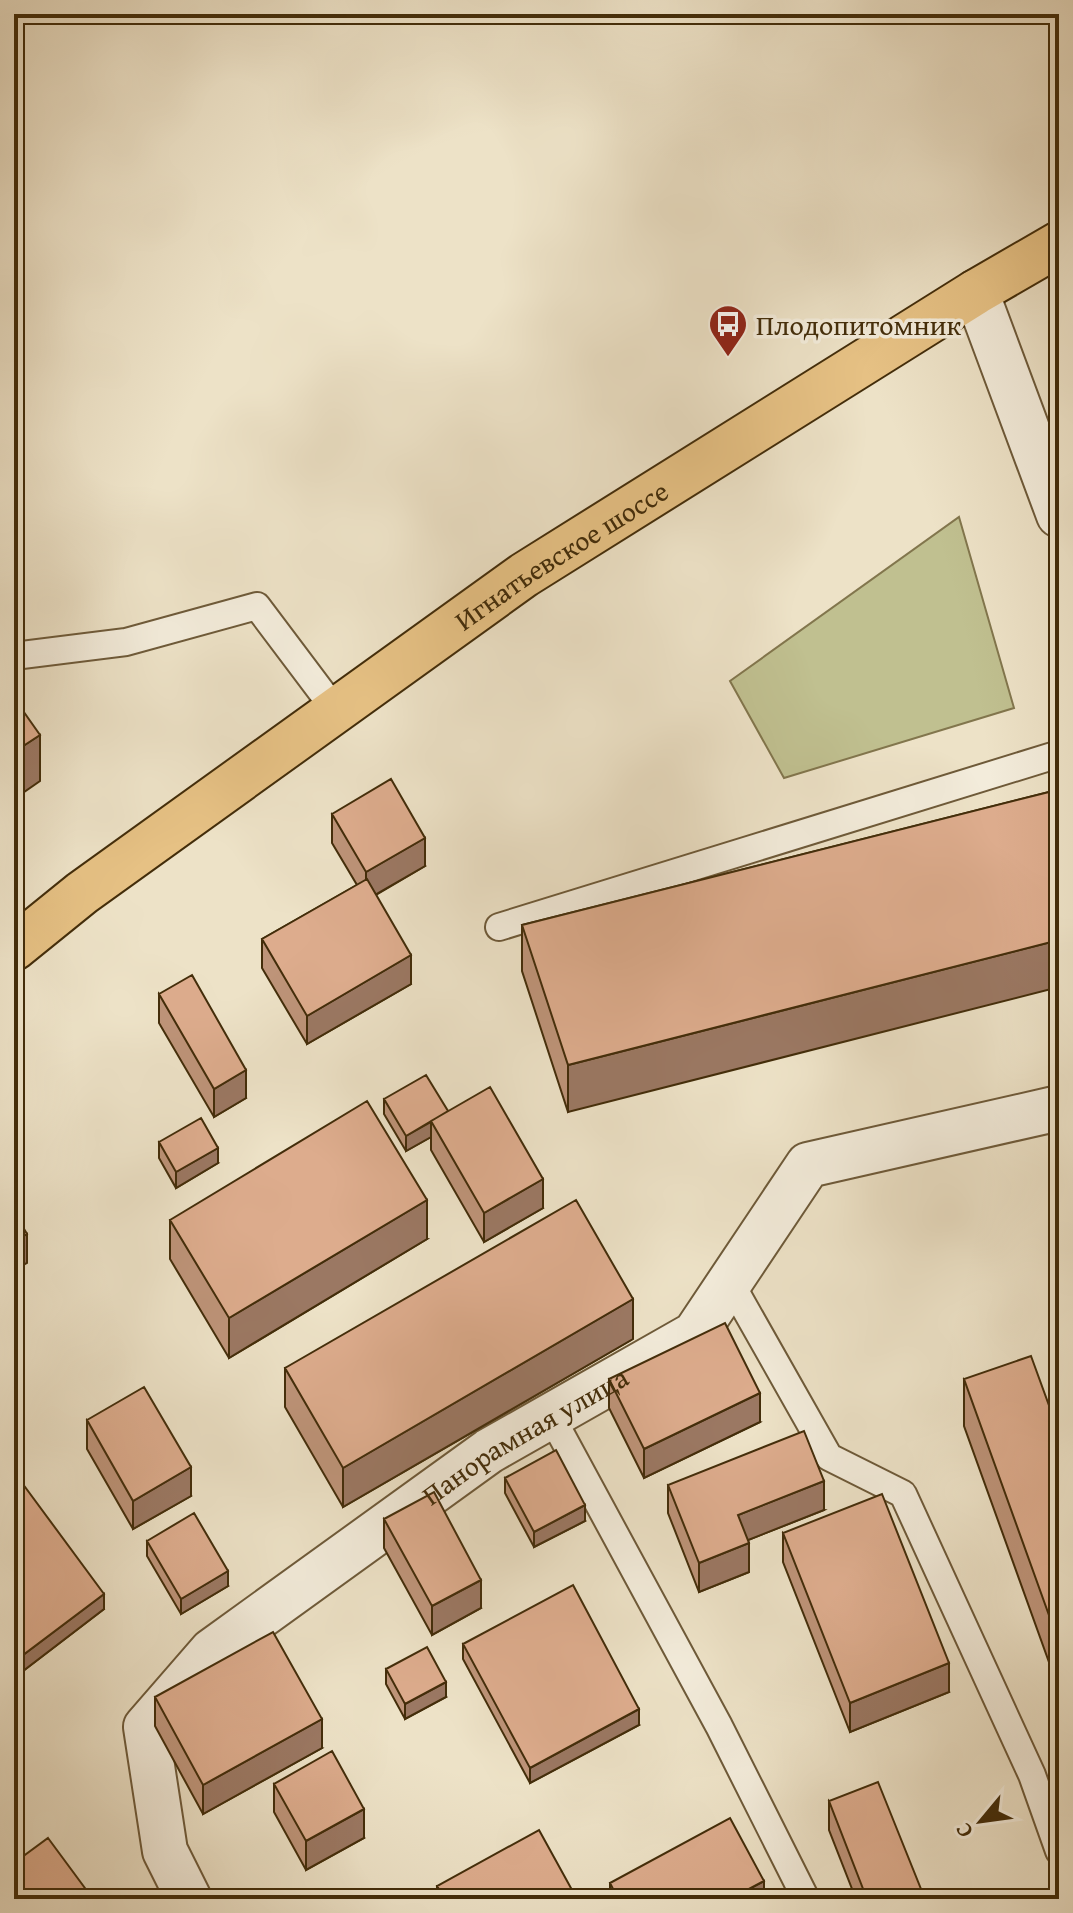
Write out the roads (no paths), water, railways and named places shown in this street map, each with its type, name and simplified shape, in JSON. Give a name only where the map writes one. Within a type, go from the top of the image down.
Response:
[{"type":"main road","name":"Игнатьевское шоссе","points":[[14,948],[82,893],[524,575],[976,292],[1059,244]]},
{"type":"street","points":[[976,292],[1059,515]]},
{"type":"street","name":"Панорамная улица","points":[[189,1899],[165,1851],[146,1727],[212,1651],[489,1451],[695,1334],[808,1165],[1059,1108]]},
{"type":"lane","points":[[14,656],[126,642],[257,606],[336,711]]},
{"type":"lane","points":[[499,927],[1059,754]]},
{"type":"lane","points":[[730,1282],[829,1457],[903,1494],[1032,1775],[1059,1851]]},
{"type":"lane","points":[[551,1416],[719,1726],[806,1899]]},
{"type":"place","name":"Плодопитомник","points":[[728,358]]}]
